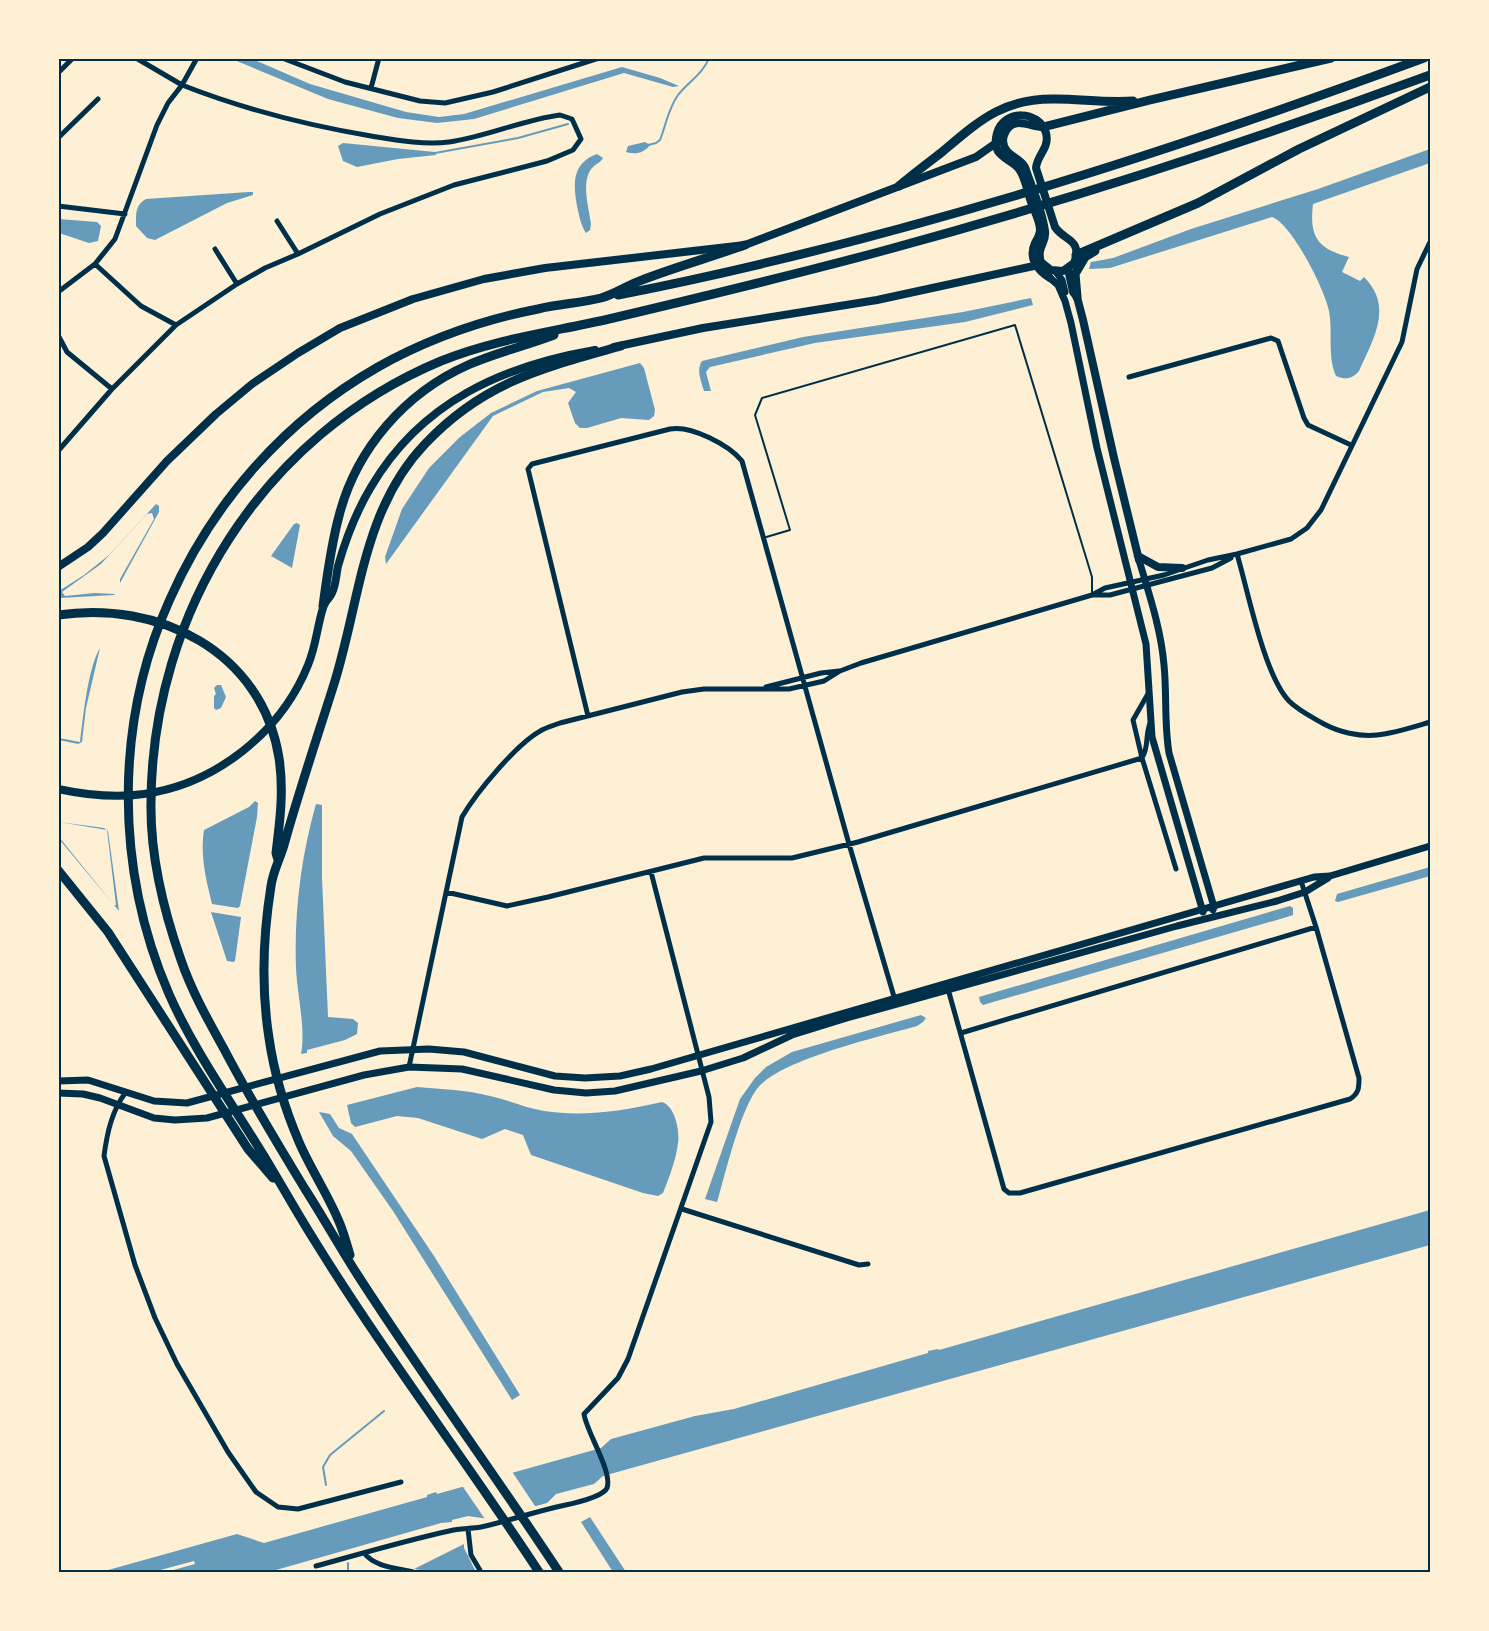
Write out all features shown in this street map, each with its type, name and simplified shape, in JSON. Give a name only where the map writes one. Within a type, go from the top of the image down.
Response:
[{"type":"highway","points":[[323,606],[332,592],[352,523],[371,486],[396,451],[433,414],[476,386],[514,369],[703,328],[877,300],[1039,265],[1053,275],[1068,269],[1074,263],[1076,255],[1073,242],[1044,222],[1022,162],[1006,150],[1003,142],[1009,126],[1019,123],[1043,127],[1331,58]]},
{"type":"highway","points":[[539,1572],[352,1298],[218,1084],[170,995],[149,939],[136,887],[129,825],[129,769],[133,726],[140,682],[153,642],[187,561],[217,513],[273,447],[313,411],[381,366],[454,332],[496,318],[541,308],[603,298],[728,272],[999,200],[1205,136],[1424,58]]},
{"type":"highway","points":[[559,1572],[356,1272],[266,1124],[202,1010],[190,985],[171,932],[158,881],[150,803],[156,729],[163,688],[174,651],[206,575],[246,514],[284,469],[332,425],[368,399],[435,363],[507,339],[575,326],[806,272],[1058,202],[1323,115],[1431,75]]},
{"type":"highway","points":[[1182,568],[1158,567],[1139,558],[1077,297],[1075,274],[1085,257],[1102,245],[1198,203],[1299,149],[1431,87]]},
{"type":"highway","points":[[899,186],[975,124],[993,112],[1012,105],[1055,99],[1114,103],[1150,100]]},
{"type":"highway","points":[[1026,178],[1018,167],[1000,154],[996,144],[998,130],[1006,120],[1013,117],[1030,116],[1038,121],[1043,127],[1047,142],[1036,164],[1045,236],[1039,253],[1039,265]]},
{"type":"highway","points":[[603,298],[642,279],[745,245],[976,157],[996,144]]},
{"type":"highway","points":[[58,567],[103,533],[167,460],[216,414],[252,384],[340,328],[413,299],[484,279],[545,268],[745,245]]},
{"type":"highway","points":[[1076,255],[1102,245]]},
{"type":"highway","points":[[1068,269],[1073,292],[1077,297]]},
{"type":"highway","points":[[58,789],[112,796],[148,794],[203,776],[252,744],[280,715],[308,666],[318,634],[328,565],[339,514],[354,474],[377,437],[393,418],[418,395],[455,371],[575,326]]},
{"type":"highway","points":[[356,1272],[339,1222],[310,1166],[289,1117],[275,1067],[266,1012],[264,967],[271,883],[337,674],[361,570],[373,531],[388,495],[423,446],[442,427],[482,397],[543,368],[621,345]]},
{"type":"highway","points":[[58,615],[94,611],[113,612],[143,617],[172,626],[201,641],[238,674],[264,712],[279,756],[282,798],[276,853],[278,860]]},
{"type":"highway","points":[[58,870],[108,932],[237,1132],[261,1165],[285,1191]]},
{"type":"main road","points":[[1053,275],[1063,283],[1066,294],[1065,301],[1082,369],[1100,459],[1146,644],[1152,737],[1201,911],[1209,918]]},
{"type":"main road","points":[[1139,558],[1159,632],[1164,664],[1166,734],[1169,753],[1214,907],[1209,918]]},
{"type":"main road","points":[[58,1081],[88,1080],[154,1101],[170,1104],[193,1102],[381,1051],[429,1048],[465,1052],[555,1076],[585,1078],[620,1076],[896,1002],[1314,877],[1330,876],[1431,846]]},
{"type":"main road","points":[[948,987],[1305,892],[1330,876]]},
{"type":"main road","points":[[58,1093],[83,1094],[154,1118],[175,1120],[207,1118],[364,1075],[410,1067],[462,1069],[554,1090],[586,1093],[615,1091],[743,1059],[792,1035],[896,1002]]},
{"type":"street","points":[[58,73],[73,58]]},
{"type":"street","points":[[59,449],[112,389],[176,325],[237,284],[265,268],[380,214],[454,185],[547,161],[573,150],[581,140],[572,119],[560,115],[462,139],[433,142],[348,132],[297,122],[182,85],[136,58]]},
{"type":"street","points":[[58,292],[95,264],[115,239],[157,125],[197,58]]},
{"type":"street","points":[[282,58],[345,82],[420,101],[445,103],[493,92],[599,58]]},
{"type":"street","points":[[371,88],[379,58]]},
{"type":"street","points":[[58,138],[98,99]]},
{"type":"street","points":[[58,206],[125,214]]},
{"type":"street","points":[[277,221],[298,254]]},
{"type":"street","points":[[1146,583],[1208,560],[1291,539],[1307,528],[1321,510],[1402,342],[1417,269],[1431,242]]},
{"type":"street","points":[[215,249],[237,284]]},
{"type":"street","points":[[95,264],[141,306],[176,325]]},
{"type":"street","points":[[58,335],[67,352],[112,389]]},
{"type":"street","points":[[1129,377],[1271,338],[1278,341],[1308,425],[1352,445]]},
{"type":"street","points":[[588,716],[528,469],[532,464],[562,455],[670,429],[686,428],[731,449],[742,461],[804,686],[896,1002]]},
{"type":"street","points":[[760,689],[822,673],[840,671],[1092,595],[1105,588],[1132,586],[1212,568],[1237,554]]},
{"type":"street","points":[[1237,554],[1268,661],[1288,700],[1306,714],[1328,726],[1355,735],[1375,736],[1431,722]]},
{"type":"street","points":[[410,1067],[462,817],[476,796],[522,746],[542,730],[682,692],[704,689],[789,689],[824,681],[840,671]]},
{"type":"street","points":[[1149,691],[1133,720],[1142,758],[1176,869]]},
{"type":"street","points":[[446,892],[507,906],[704,858],[792,858],[849,844],[1142,758],[1147,749],[1146,730],[1152,720]]},
{"type":"street","points":[[316,1566],[452,1530],[468,1529],[567,1504],[603,1493],[607,1486],[598,1448],[587,1427],[584,1414],[618,1378],[628,1359],[711,1122],[709,1097],[651,872]]},
{"type":"street","points":[[948,987],[1004,1189],[1009,1193],[1020,1193],[1350,1099],[1357,1095],[1359,1078],[1301,881]]},
{"type":"street","points":[[961,1033],[1316,927]]},
{"type":"street","points":[[126,1092],[117,1104],[104,1156],[135,1265],[155,1318],[177,1364],[228,1452],[256,1492],[278,1507],[298,1509],[401,1482]]},
{"type":"street","points":[[682,1209],[860,1265],[868,1264]]},
{"type":"street","points":[[468,1529],[471,1555],[481,1572]]},
{"type":"street","points":[[364,1553],[377,1564],[413,1572]]},
{"type":"lane","points":[[763,538],[790,530],[755,415],[762,398],[1015,325],[1092,577],[1092,595]]},
{"type":"water","points":[[232,59],[252,59],[310,84],[406,112],[439,117],[464,114],[622,67],[679,86],[673,87],[624,73],[474,119],[437,123],[398,118],[328,99]]},
{"type":"water","points":[[645,142],[650,145],[642,152],[626,152],[628,146]]},
{"type":"water","points":[[343,143],[435,152],[436,155],[357,167],[343,161],[338,146]]},
{"type":"water","points":[[1430,149],[1430,163],[1313,204],[1314,233],[1318,240],[1330,250],[1349,257],[1342,272],[1360,281],[1364,277],[1373,288],[1378,300],[1378,323],[1375,335],[1359,371],[1354,376],[1346,378],[1336,376],[1331,352],[1329,311],[1321,288],[1298,244],[1280,222],[1272,217],[1110,268],[1089,269],[1091,262],[1113,258],[1191,229],[1318,189]]},
{"type":"water","points":[[597,154],[603,158],[593,167],[587,179],[586,194],[591,224],[590,230],[586,233],[581,224],[577,206],[575,182],[583,163]]},
{"type":"water","points":[[253,192],[253,195],[227,203],[155,240],[147,238],[136,226],[138,207],[146,199]]},
{"type":"water","points":[[59,219],[97,222],[101,226],[98,241],[89,243],[59,233]]},
{"type":"water","points":[[1031,298],[1033,305],[965,322],[815,343],[710,367],[706,372],[711,391],[704,391],[700,379],[699,368],[702,361],[803,337],[963,312]]},
{"type":"water","points":[[640,363],[644,368],[655,410],[654,416],[649,420],[621,418],[580,428],[575,423],[568,403],[576,392],[569,388],[543,392],[493,416],[386,564],[385,557],[402,509],[429,468],[460,437],[491,413],[537,391]]},
{"type":"water","points":[[156,504],[159,506],[159,512],[120,583],[120,579],[154,519],[152,513],[147,514],[101,564],[62,592],[65,596],[95,593],[114,595],[60,598],[59,591],[109,555]]},
{"type":"water","points":[[297,523],[300,525],[292,568],[271,556]]},
{"type":"water","points":[[100,648],[86,708],[82,742],[78,744],[59,740],[59,738],[80,742],[89,680]]},
{"type":"water","points":[[221,685],[226,697],[221,708],[216,710],[214,708],[216,694],[214,688]]},
{"type":"water","points":[[255,801],[258,803],[257,817],[240,906],[238,908],[212,904],[203,858],[204,830],[249,807]]},
{"type":"water","points":[[316,804],[322,805],[322,878],[328,1017],[353,1019],[358,1023],[357,1034],[301,1054],[302,1023],[296,968],[297,905],[306,844]]},
{"type":"water","points":[[59,822],[104,828],[107,830]]},
{"type":"water","points":[[107,830],[119,911],[114,905],[116,905]]},
{"type":"water","points":[[59,837],[114,905],[59,839]]},
{"type":"water","points":[[1430,867],[1430,876],[1335,901],[1337,894]]},
{"type":"water","points":[[1290,906],[1293,908],[1293,915],[1287,917],[983,1005],[980,1002],[979,997]]},
{"type":"water","points":[[211,912],[241,917],[233,962],[227,961]]},
{"type":"water","points":[[921,1015],[926,1018],[917,1026],[806,1059],[767,1079],[756,1090],[744,1114],[717,1202],[705,1199],[740,1099],[766,1067],[792,1052]]},
{"type":"water","points":[[417,1087],[481,1094],[537,1110],[559,1113],[603,1112],[662,1102],[667,1104],[677,1126],[678,1138],[674,1162],[663,1193],[658,1196],[643,1193],[531,1155],[523,1135],[505,1129],[482,1139],[418,1118],[397,1116],[355,1127],[351,1123],[347,1105]]},
{"type":"water","points":[[319,1112],[330,1114],[339,1128],[352,1134],[434,1256],[520,1395],[512,1400],[393,1211],[351,1151],[333,1136]]},
{"type":"water","points":[[1430,1210],[1430,1245],[603,1476],[594,1484],[556,1494],[547,1503],[489,1519],[468,1516],[269,1572],[166,1572],[195,1564],[194,1561],[153,1572],[101,1572],[237,1534],[264,1543],[427,1497],[436,1492],[437,1494],[601,1448],[611,1439],[695,1416],[734,1409],[928,1353],[928,1351],[939,1350]]},
{"type":"water","points":[[590,1517],[626,1572],[613,1572],[581,1522]]},
{"type":"water","points":[[464,1544],[476,1572],[432,1572],[414,1569]]},
{"type":"pier","points":[[511,1470],[537,1509],[487,1522],[461,1484]]},
{"type":"waterway","points":[[648,145],[660,140],[675,100],[703,69],[709,58]]},
{"type":"waterway","points":[[435,153],[518,138],[568,124]]},
{"type":"waterway","points":[[326,1485],[323,1467],[330,1455],[384,1411]]},
{"type":"waterway","points":[[348,1563],[348,1572]]}]
